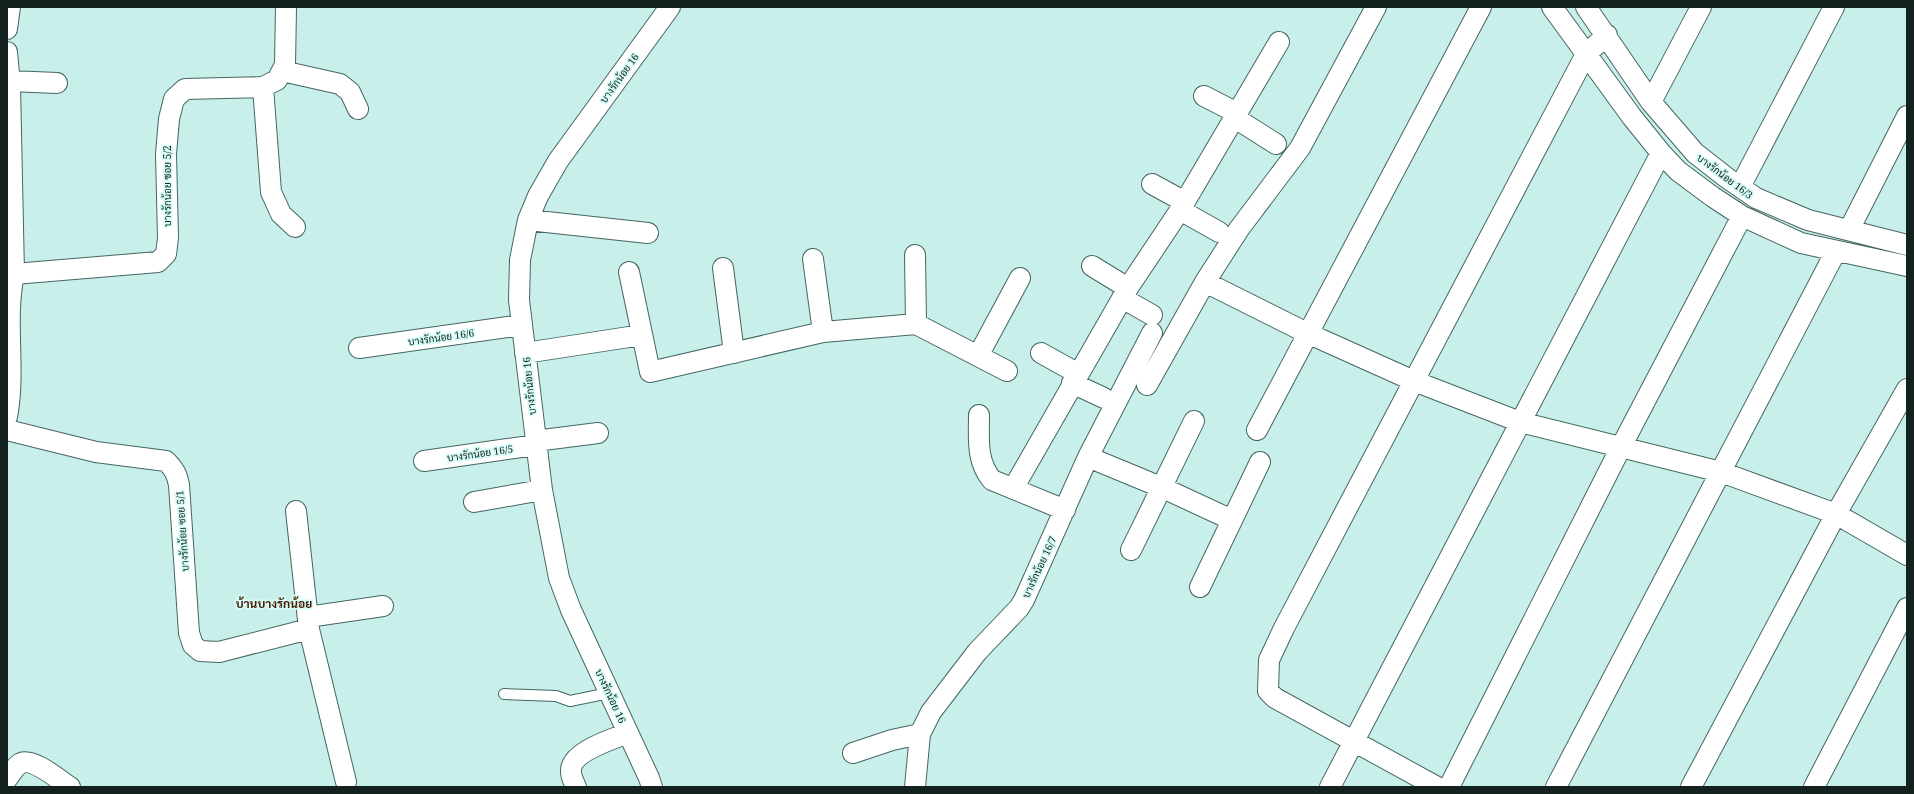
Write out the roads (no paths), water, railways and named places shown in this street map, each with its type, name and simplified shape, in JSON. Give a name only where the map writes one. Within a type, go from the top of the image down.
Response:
[{"type":"street","points":[[7,29],[10,7]]},
{"type":"street","points":[[286,7],[285,65],[277,80],[263,87],[271,192],[281,214],[295,227]]},
{"type":"street","name":"บางรักน้อย 16","points":[[652,787],[571,610],[559,578],[542,490],[519,300],[520,260],[528,220],[538,196],[558,161],[670,7]]},
{"type":"street","points":[[1147,385],[1205,282],[1239,229],[1300,148],[1376,7]]},
{"type":"street","points":[[1257,430],[1307,333],[1481,7]]},
{"type":"street","points":[[1552,7],[1632,117],[1661,153],[1678,171],[1742,216],[1801,242],[1907,266]]},
{"type":"street","name":"บางรักน้อย 16/3","points":[[1586,7],[1607,35],[1651,102],[1695,153],[1740,187],[1756,198],[1808,220],[1907,245]]},
{"type":"street","points":[[1651,102],[1701,7]]},
{"type":"street","points":[[1740,187],[1834,7]]},
{"type":"street","points":[[1437,787],[1354,743],[1275,698],[1268,691],[1269,660],[1284,628],[1586,54],[1607,35]]},
{"type":"street","points":[[1014,487],[1125,293],[1183,206],[1279,42]]},
{"type":"street","points":[[7,52],[10,81],[14,274],[10,294],[11,385],[7,417]]},
{"type":"street","points":[[282,71],[340,84],[350,92],[358,109]]},
{"type":"street","points":[[10,81],[57,83]]},
{"type":"street","name":"บางรักน้อย ซอย 5/2","points":[[14,274],[158,262],[166,254],[168,238],[166,154],[169,119],[174,99],[185,89],[263,87]]},
{"type":"street","points":[[1204,96],[1276,144]]},
{"type":"street","points":[[1849,230],[1907,116]]},
{"type":"street","points":[[1330,787],[1661,153]]},
{"type":"street","points":[[1152,184],[1220,232]]},
{"type":"street","points":[[1449,787],[1621,447],[1742,216]]},
{"type":"street","points":[[528,220],[648,233]]},
{"type":"street","points":[[1556,787],[1836,251]]},
{"type":"street","points":[[914,255],[916,324]]},
{"type":"street","points":[[813,259],[823,332]]},
{"type":"street","points":[[1092,266],[1125,293]]},
{"type":"street","points":[[723,268],[734,353]]},
{"type":"street","points":[[629,272],[650,372],[823,332],[916,324],[1007,371]]},
{"type":"street","points":[[978,356],[1020,278]]},
{"type":"street","points":[[1205,282],[1307,333],[1414,381],[1520,422],[1721,472],[1836,514],[1907,555]]},
{"type":"street","name":"บางรักน้อย 16/7","points":[[915,787],[920,734],[942,696],[977,652],[1019,608],[1037,575],[1088,457],[1152,324],[1125,293]]},
{"type":"street","name":"บางรักน้อย 16/6","points":[[359,348],[522,325]]},
{"type":"street","points":[[526,353],[642,335]]},
{"type":"street","points":[[1041,353],[1104,398]]},
{"type":"street","points":[[1691,787],[1836,514],[1907,389]]},
{"type":"street","points":[[979,415],[979,455],[985,471],[992,480],[1014,487],[1065,510]]},
{"type":"street","points":[[1131,550],[1163,488],[1194,421]]},
{"type":"street","name":"บางรักน้อย ซอย 5/1","points":[[7,430],[96,452],[166,461],[173,468],[179,485],[189,633],[193,645],[209,652],[309,623],[383,606]]},
{"type":"street","name":"บางรักน้อย 16/5","points":[[424,461],[598,433]]},
{"type":"street","points":[[1088,457],[1163,488],[1232,520]]},
{"type":"street","points":[[1200,587],[1260,462]]},
{"type":"street","points":[[474,502],[542,490]]},
{"type":"street","points":[[296,511],[309,623],[346,782]]},
{"type":"street","points":[[1814,787],[1907,608]]},
{"type":"street","points":[[576,787],[571,772],[575,761],[581,754],[592,747],[628,733]]},
{"type":"street","points":[[853,753],[892,740],[920,734]]},
{"type":"street","points":[[7,779],[13,770],[21,763],[32,762],[70,787]]},
{"type":"lane","points":[[504,694],[556,696],[570,701],[609,693]]},
{"type":"district","name":"บ้านบางรักน้อย","points":[[274,604]]}]
